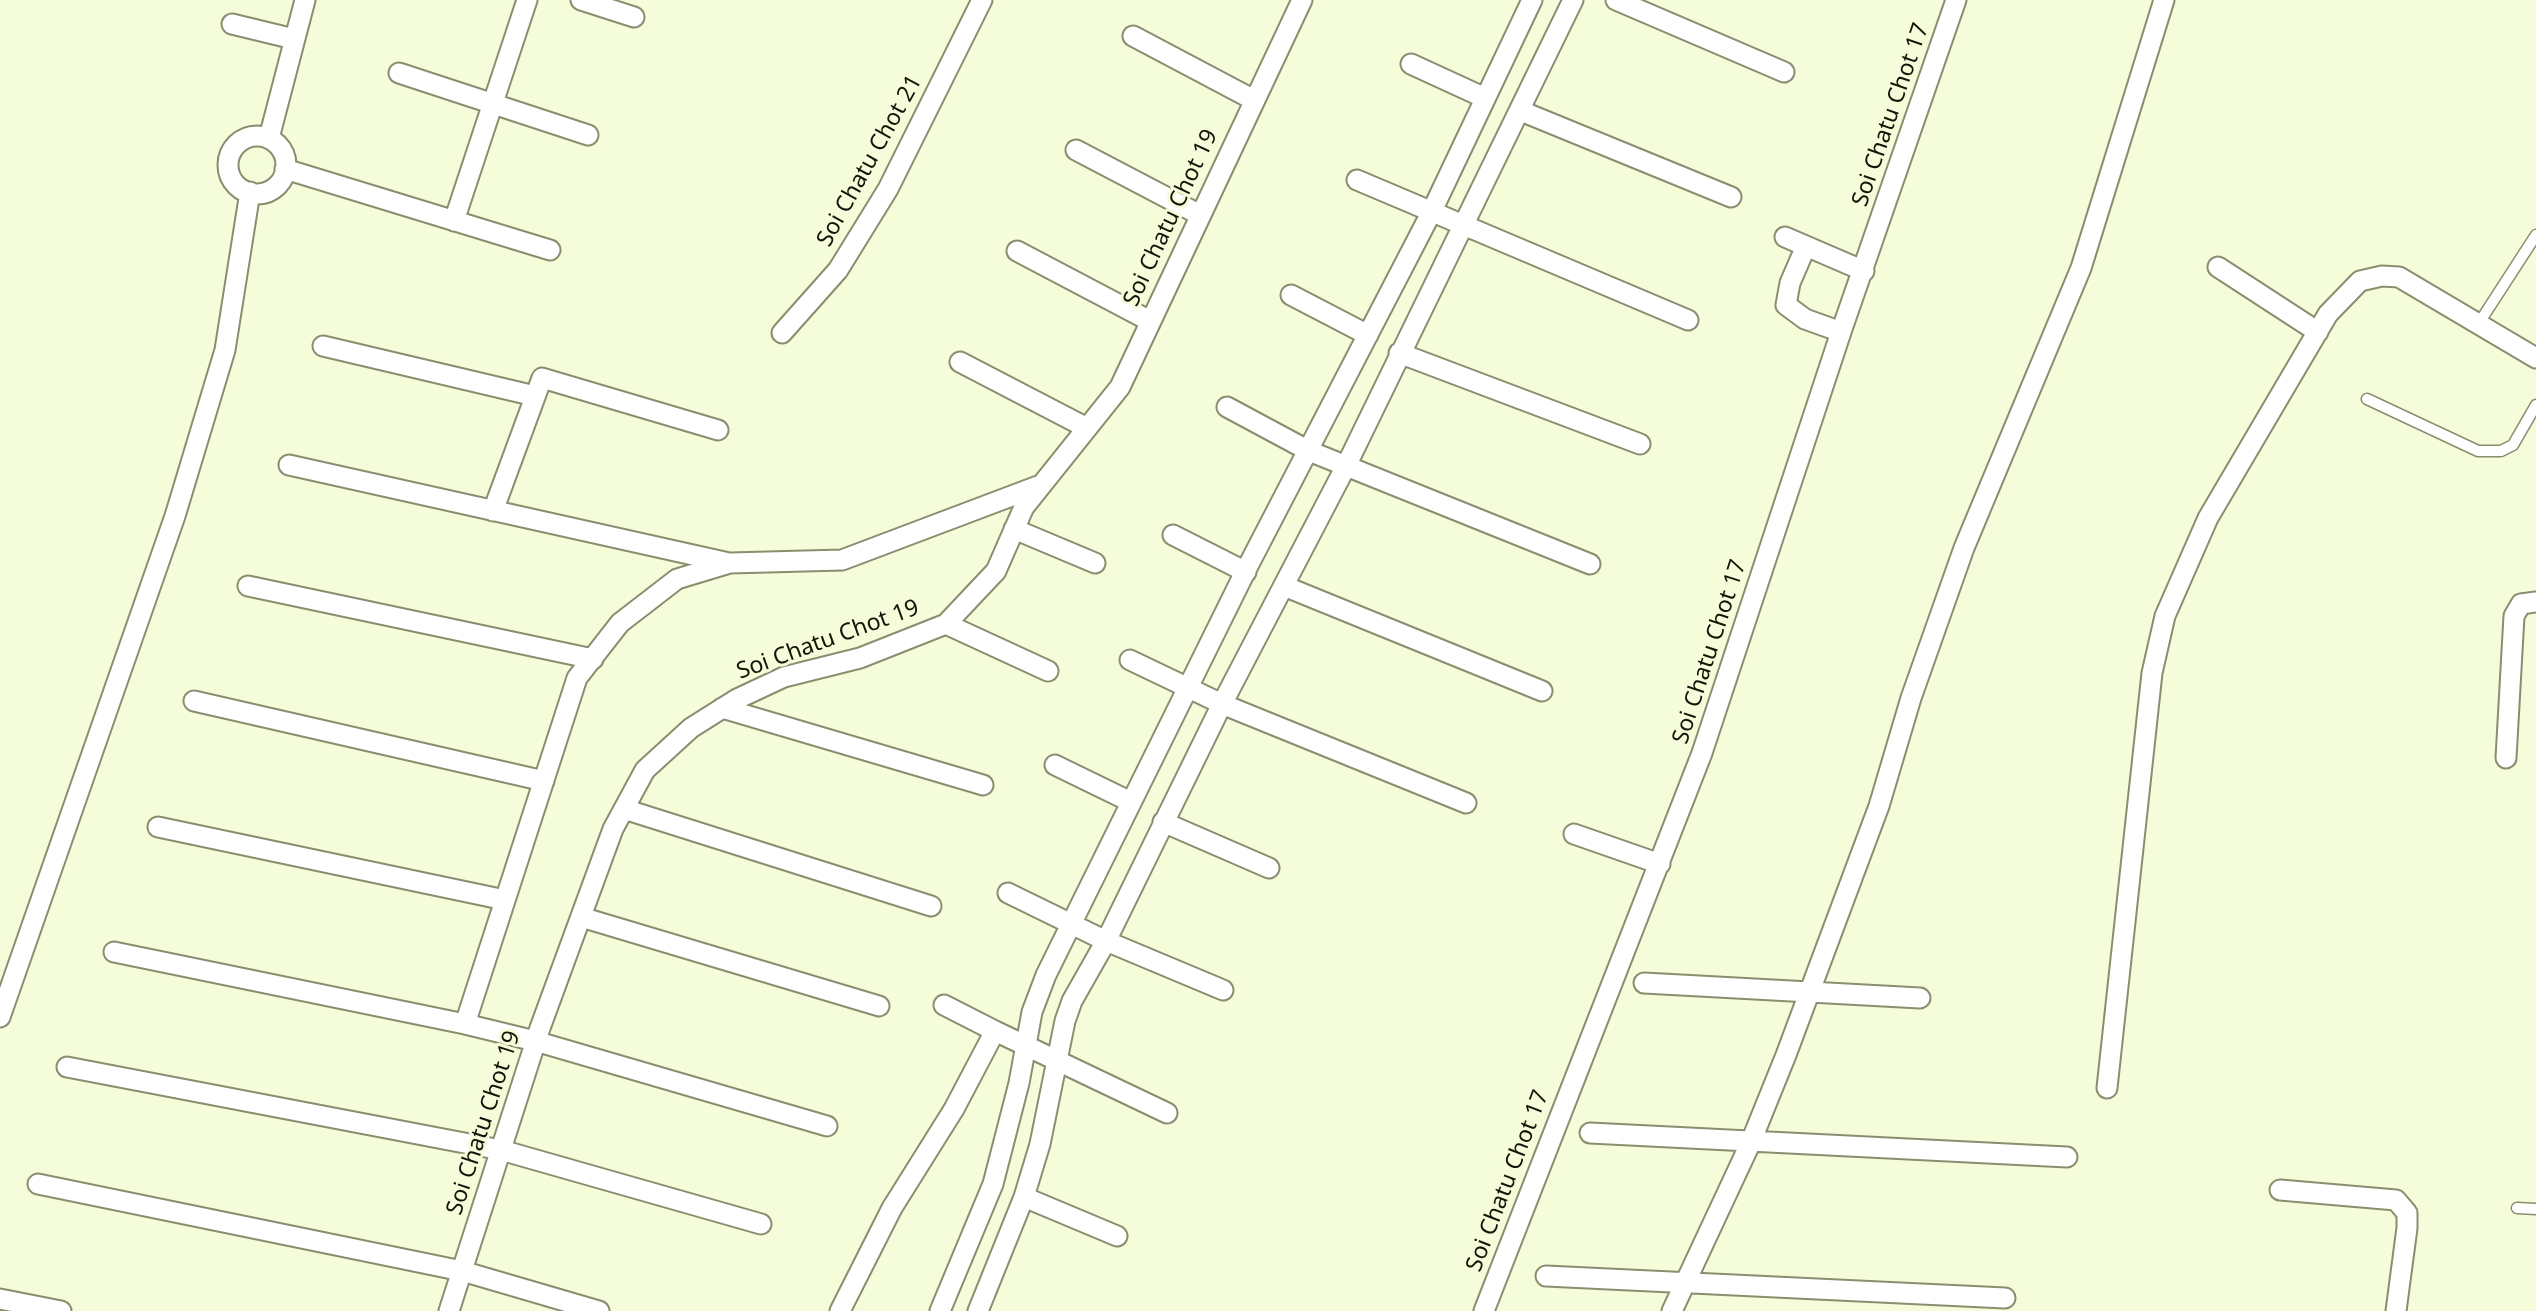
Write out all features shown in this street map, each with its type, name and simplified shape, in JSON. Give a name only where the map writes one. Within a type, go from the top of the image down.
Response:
[{"type":"street","points":[[269,138],[305,0]]},
{"type":"street","points":[[454,221],[527,0]]},
{"type":"street","points":[[581,0],[634,17]]},
{"type":"street","name":"Soi Chatu Chot 21","points":[[782,333],[838,270],[888,189],[982,0]]},
{"type":"street","name":"Soi Chatu Chot 19","points":[[449,1311],[535,1041],[613,830],[645,770],[691,728],[722,708],[784,677],[860,658],[946,624],[996,571],[1024,507],[1120,387],[1302,0]]},
{"type":"street","points":[[947,1309],[993,1184],[1019,1083],[1032,1012],[1046,975],[1246,572],[1431,213],[1532,0]]},
{"type":"street","points":[[978,1311],[1024,1197],[1059,1064],[1065,1021],[1072,1001],[1106,941],[1222,704],[1346,466],[1573,0]]},
{"type":"street","points":[[1616,0],[1784,72]]},
{"type":"street","name":"Soi Chatu Chot 17","points":[[1484,1311],[1702,753],[1841,332],[1956,0]]},
{"type":"street","points":[[1672,1311],[1750,1144],[1880,806],[1911,698],[1960,560],[2081,268],[2164,0]]},
{"type":"street","points":[[232,24],[294,39]]},
{"type":"street","points":[[1133,36],[1254,100]]},
{"type":"street","points":[[1411,64],[1485,98]]},
{"type":"street","points":[[399,73],[587,135]]},
{"type":"street","points":[[1521,111],[1731,197]]},
{"type":"street","points":[[250,137],[269,138],[282,151],[285,169],[276,186],[268,191],[250,192],[234,183],[229,174],[229,155],[241,141],[250,137]]},
{"type":"street","points":[[1076,150],[1200,215]]},
{"type":"street","points":[[285,169],[550,250]]},
{"type":"street","points":[[1357,180],[1688,320]]},
{"type":"street","points":[[0,1017],[175,516],[225,350],[250,192]]},
{"type":"street","points":[[1785,237],[1864,271]]},
{"type":"street","points":[[1806,246],[1787,290],[1786,305],[1805,319],[1841,332]]},
{"type":"street","points":[[1017,251],[1150,321]]},
{"type":"street","points":[[2218,267],[2318,332]]},
{"type":"street","points":[[2107,1088],[2152,673],[2165,616],[2208,519],[2328,314],[2360,281],[2382,276],[2399,277],[2536,358]]},
{"type":"street","points":[[1291,295],[1368,335]]},
{"type":"street","points":[[323,346],[535,396]]},
{"type":"street","points":[[1399,353],[1640,444]]},
{"type":"street","points":[[960,362],[1087,428]]},
{"type":"street","points":[[493,511],[542,378],[718,430]]},
{"type":"street","points":[[1227,407],[1310,451],[1590,565]]},
{"type":"street","points":[[289,465],[730,563],[842,560],[1041,486]]},
{"type":"street","points":[[1014,529],[1095,563]]},
{"type":"street","points":[[1173,536],[1246,572]]},
{"type":"street","points":[[465,1024],[578,678],[620,623],[677,579],[730,563]]},
{"type":"street","points":[[248,586],[593,659]]},
{"type":"street","points":[[1283,586],[1542,691]]},
{"type":"street","points":[[2505,758],[2514,616],[2521,604],[2536,602]]},
{"type":"street","points":[[946,624],[1048,671]]},
{"type":"street","points":[[1130,660],[1222,704],[1466,803]]},
{"type":"street","points":[[194,701],[544,781]]},
{"type":"street","points":[[722,708],[983,785]]},
{"type":"street","points":[[1055,765],[1131,802]]},
{"type":"street","points":[[624,809],[931,906]]},
{"type":"street","points":[[1163,822],[1269,868]]},
{"type":"street","points":[[158,827],[505,900]]},
{"type":"street","points":[[1574,834],[1660,864]]},
{"type":"street","points":[[1008,893],[1106,941],[1223,990]]},
{"type":"street","points":[[581,917],[879,1006]]},
{"type":"street","points":[[114,952],[465,1024],[535,1041],[827,1126]]},
{"type":"street","points":[[1644,982],[1808,994],[1920,998]]},
{"type":"street","points":[[944,1005],[1059,1064],[1167,1113]]},
{"type":"street","points":[[840,1311],[881,1227],[954,1109],[995,1031]]},
{"type":"street","points":[[67,1067],[501,1150],[761,1224]]},
{"type":"street","points":[[1590,1133],[1750,1144],[2067,1157]]},
{"type":"street","points":[[38,1184],[462,1271],[599,1311]]},
{"type":"street","points":[[2280,1190],[2396,1200],[2407,1213],[2407,1228],[2396,1311]]},
{"type":"street","points":[[1024,1197],[1117,1236]]},
{"type":"street","points":[[1546,1276],[2006,1298]]},
{"type":"street","points":[[0,1299],[61,1311]]},
{"type":"lane","points":[[2479,323],[2536,234]]},
{"type":"lane","points":[[2367,399],[2479,451],[2501,451],[2513,445],[2536,405]]},
{"type":"lane","points":[[2517,1208],[2536,1209]]}]
